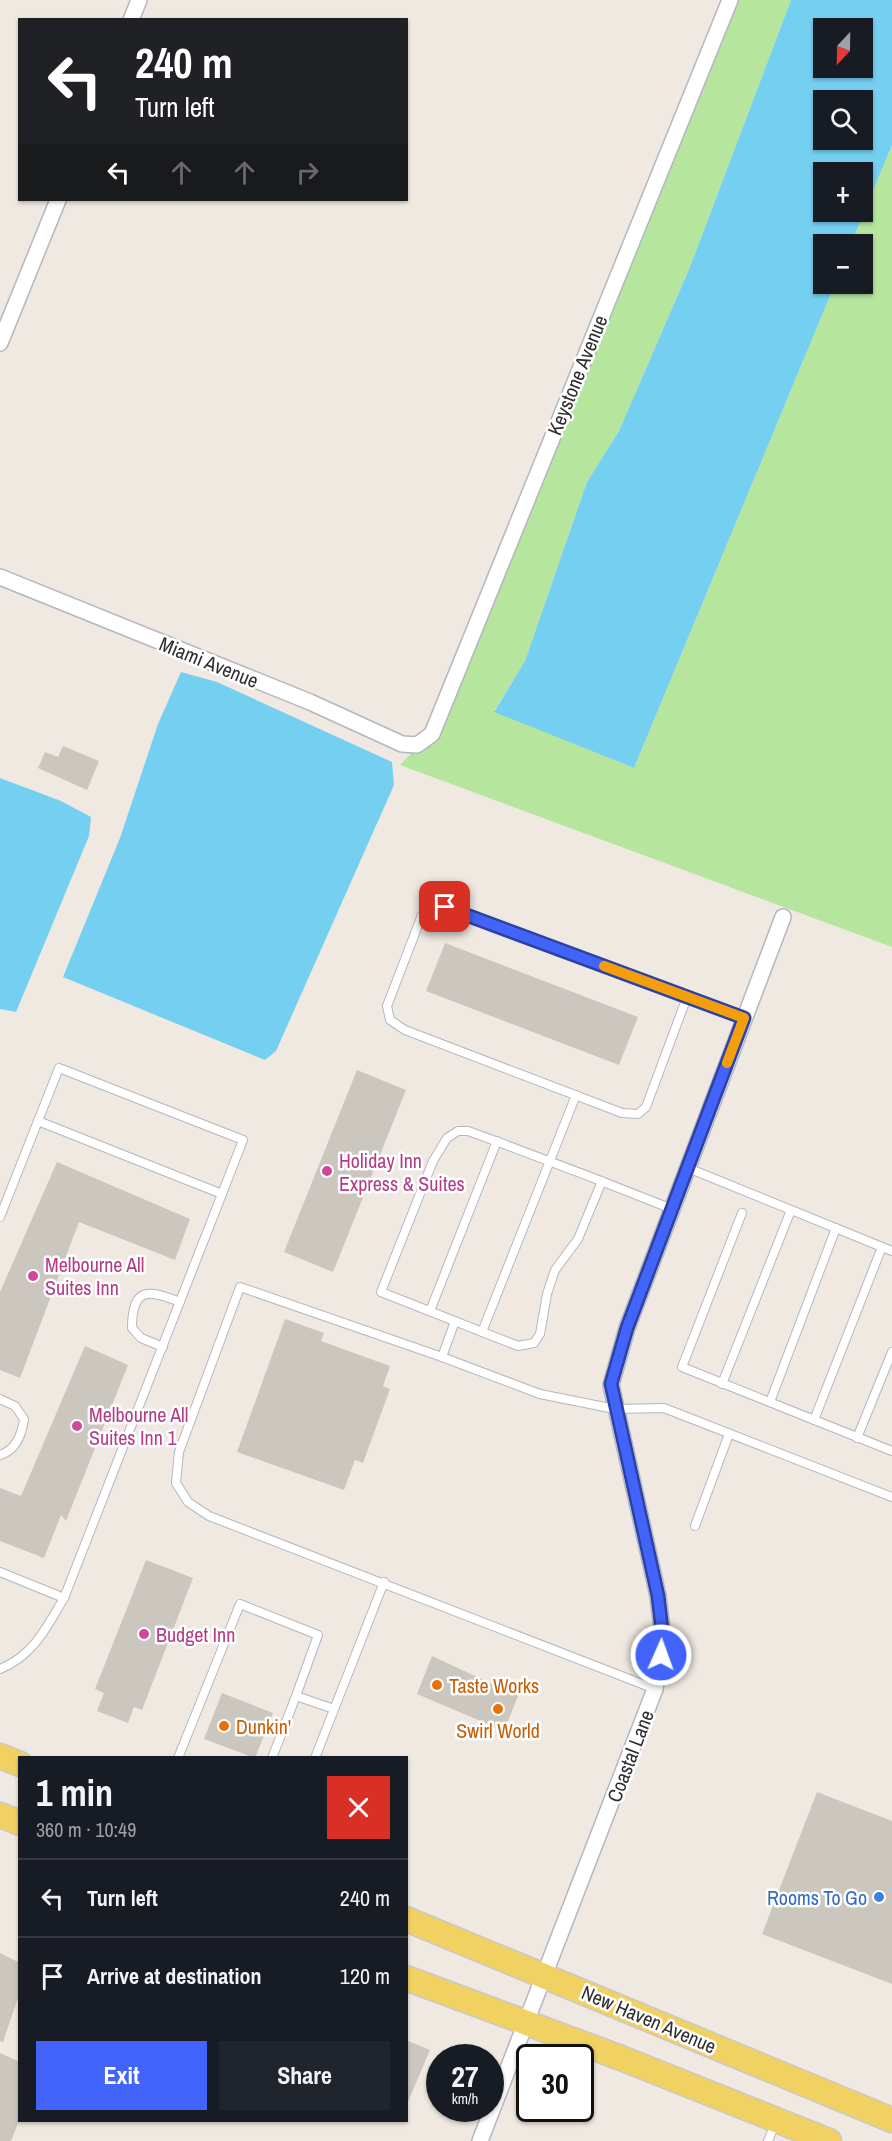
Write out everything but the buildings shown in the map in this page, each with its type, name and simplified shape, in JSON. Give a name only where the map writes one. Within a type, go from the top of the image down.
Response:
[{"type":"main road","points":[[0,1756],[18,1763]]},
{"type":"main road","points":[[0,1815],[18,1822]]},
{"type":"main road","name":"New Haven Avenue","points":[[408,1920],[892,2120]]},
{"type":"main road","points":[[408,1979],[526,2024],[772,2130],[829,2141]]},
{"type":"street","points":[[132,18],[139,0]]},
{"type":"street","name":"Keystone Avenue","points":[[417,746],[432,734],[730,0]]},
{"type":"street","points":[[0,343],[58,201]]},
{"type":"street","name":"Miami Avenue","points":[[0,577],[310,702],[402,744],[417,746]]},
{"type":"street","name":"Coastal Lane","points":[[480,2141],[656,1689],[663,1638],[658,1596],[611,1384],[627,1328],[783,917]]},
{"type":"lane","points":[[687,997],[646,1107],[638,1114],[622,1113],[405,1030],[390,1020],[387,1005],[422,915],[432,907],[445,907],[744,1018]]},
{"type":"lane","points":[[0,1217],[59,1068],[243,1140],[64,1598],[39,1640],[26,1653],[0,1669]]},
{"type":"lane","points":[[482,1332],[576,1095]]},
{"type":"lane","points":[[38,1121],[222,1194]]},
{"type":"lane","points":[[602,1181],[578,1239],[555,1270],[547,1294],[540,1334],[534,1342],[518,1346],[381,1292],[433,1161],[447,1138],[458,1131],[468,1131],[496,1141],[602,1181],[672,1209]]},
{"type":"lane","points":[[430,1311],[496,1141]]},
{"type":"lane","points":[[688,1168],[892,1251]]},
{"type":"lane","points":[[722,1383],[791,1210]]},
{"type":"lane","points":[[742,1213],[681,1367],[892,1451]]},
{"type":"lane","points":[[770,1402],[836,1228]]},
{"type":"lane","points":[[814,1420],[882,1247]]},
{"type":"lane","points":[[656,1689],[209,1516],[188,1502],[176,1483],[178,1452],[240,1287],[442,1357],[540,1394],[615,1409],[664,1408],[892,1497]]},
{"type":"lane","points":[[163,1347],[141,1338],[132,1328],[132,1312],[138,1299],[147,1294],[157,1292],[180,1302]]},
{"type":"lane","points":[[442,1357],[455,1321]]},
{"type":"lane","points":[[857,1438],[892,1352]]},
{"type":"lane","points":[[0,1399],[15,1406],[24,1419],[18,1441],[11,1450],[0,1455]]},
{"type":"lane","points":[[695,1526],[729,1434]]},
{"type":"lane","points":[[0,1572],[64,1598]]},
{"type":"lane","points":[[316,1756],[384,1582]]},
{"type":"lane","points":[[179,1756],[240,1604],[318,1635],[273,1756]]},
{"type":"lane","points":[[296,1696],[334,1709]]},
{"type":"green space","points":[[731,0],[791,0],[690,267],[619,431],[587,482],[525,661],[494,711],[634,768],[831,294],[873,294],[873,234],[855,234],[860,222],[873,222],[873,191],[892,145],[892,947],[400,765],[428,736]]},
{"type":"water","points":[[791,0],[892,0],[892,145],[873,191],[873,162],[813,162],[813,222],[860,222],[855,234],[813,234],[813,294],[831,294],[634,768],[494,712],[525,661],[587,482],[619,431],[690,267]]},
{"type":"water","points":[[181,672],[217,682],[392,762],[394,785],[276,1051],[265,1060],[63,977],[120,838],[158,724]]},
{"type":"water","points":[[0,778],[61,801],[91,817],[89,836],[16,1012],[0,1009]]},
{"type":"slow traffic","points":[[604,966],[744,1018],[727,1063]]},
{"type":"place","name":"Holiday Inn Express & Suites","points":[[327,1171]]},
{"type":"place","name":"Melbourne All Suites Inn","points":[[33,1276]]},
{"type":"place","name":"Melbourne All Suites Inn 1","points":[[77,1426]]},
{"type":"place","name":"Budget Inn","points":[[144,1634]]},
{"type":"place","name":"Taste Works","points":[[437,1685]]},
{"type":"place","name":"Swirl World","points":[[498,1709]]},
{"type":"place","name":"Dunkin'","points":[[224,1726]]},
{"type":"place","name":"Rooms To Go","points":[[879,1897]]},
{"type":"route","points":[[445,907],[744,1018],[627,1328],[611,1384],[658,1596],[663,1638],[661,1655]]}]
